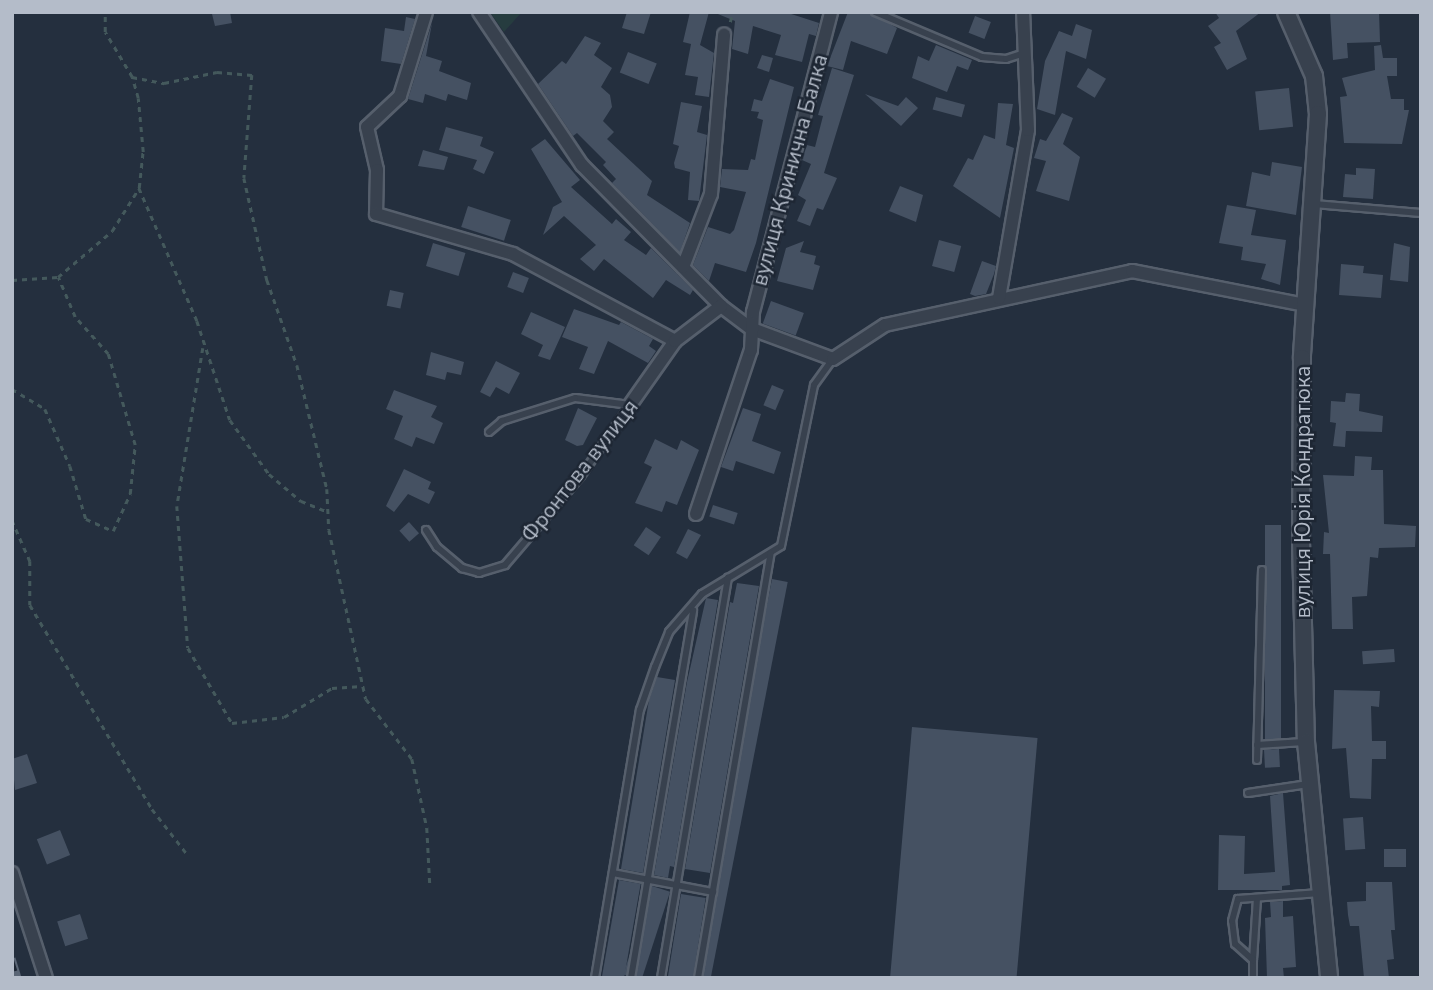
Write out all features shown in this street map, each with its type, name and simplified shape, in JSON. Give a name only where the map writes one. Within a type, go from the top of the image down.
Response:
[{"type":"street","points":[[426,12],[400,96],[367,127],[377,170],[376,214],[513,254],[675,341]]},
{"type":"street","points":[[479,12],[582,164],[720,306],[752,329],[832,359],[885,325],[1132,271],[1306,306]]},
{"type":"street","name":"вулиця Кринична Балка","points":[[696,514],[751,350],[752,329],[831,12]]},
{"type":"street","points":[[999,299],[1028,130],[1027,52],[1023,12]]},
{"type":"street","name":"вулиця Юрія Кондратюка","points":[[1286,12],[1314,76],[1318,114],[1306,306],[1301,541],[1306,742],[1329,978]]},
{"type":"street","points":[[683,267],[711,194],[724,35]]},
{"type":"street","name":"Фронтова вулиця","points":[[630,405],[675,341],[720,306]]},
{"type":"street","points":[[12,873],[46,978]]},
{"type":"lane","points":[[875,12],[982,57],[1006,59],[1027,52]]},
{"type":"lane","points":[[1314,204],[1421,214]]},
{"type":"lane","points":[[595,978],[640,710],[670,632],[694,608],[702,594],[781,546],[814,385],[832,359]]},
{"type":"lane","points":[[489,432],[502,421],[575,398],[630,405]]},
{"type":"lane","name":"Фронтова вулиця","points":[[426,530],[436,547],[461,568],[488,572],[505,565],[581,476],[630,405]]},
{"type":"lane","points":[[698,978],[771,553]]},
{"type":"lane","points":[[1257,760],[1262,570]]},
{"type":"lane","points":[[661,978],[728,578]]},
{"type":"lane","points":[[631,978],[694,608]]},
{"type":"lane","points":[[1257,745],[1306,742]]},
{"type":"lane","points":[[1248,793],[1310,784]]},
{"type":"lane","points":[[612,873],[713,892]]},
{"type":"lane","points":[[1253,960],[1235,944],[1233,921],[1238,899],[1321,892]]},
{"type":"lane","points":[[1253,978],[1257,898]]},
{"type":"path","points":[[105,12],[105,32],[132,77],[143,152],[139,188],[154,232],[197,321],[203,348],[230,420],[269,474],[301,501],[328,512]]},
{"type":"path","points":[[132,77],[164,83],[217,72],[252,75],[244,178],[267,281],[297,365],[327,489],[328,512],[366,699],[412,759],[427,828],[430,885]]},
{"type":"path","points":[[13,281],[58,277],[112,231],[139,188]]},
{"type":"path","points":[[12,388],[45,409],[70,466],[86,519],[113,531],[130,494],[135,445],[108,354],[75,317],[58,277]]},
{"type":"path","points":[[203,348],[177,506],[188,648],[232,723],[284,717],[332,688],[363,686]]},
{"type":"path","points":[[12,520],[30,561],[30,605],[152,809],[187,855]]},
{"type":"green space","points":[[490,12],[522,12],[504,32]]},
{"type":"building","points":[[230,12],[232,23],[215,26],[212,14]]},
{"type":"building","points":[[627,12],[651,12],[644,34],[622,28]]},
{"type":"building","points":[[690,12],[709,12],[700,45],[714,53],[709,97],[695,95],[698,77],[685,75],[691,44],[683,42]]},
{"type":"building","points":[[713,12],[785,12],[819,23],[816,36],[809,34],[802,62],[775,55],[781,35],[753,26],[748,54],[732,49],[735,21]]},
{"type":"building","points":[[848,12],[869,12],[897,28],[887,54],[851,41],[843,70],[827,66]]},
{"type":"building","points":[[1215,12],[1261,12],[1236,31],[1247,59],[1227,70],[1214,47],[1221,43],[1208,26],[1219,18]]},
{"type":"building","points":[[1330,12],[1379,12],[1380,42],[1347,43],[1348,58],[1333,60]]},
{"type":"building","points":[[975,16],[991,22],[984,39],[969,33]]},
{"type":"building","points":[[406,17],[415,19],[401,64],[381,61],[385,28],[404,31]]},
{"type":"building","points":[[432,23],[426,56],[442,61],[439,71],[471,83],[467,100],[448,94],[446,101],[425,94],[423,103],[408,99]]},
{"type":"building","points":[[1076,24],[1092,30],[1086,59],[1066,51],[1055,115],[1037,109],[1045,61],[1059,31],[1072,36]]},
{"type":"building","points":[[585,36],[601,43],[594,55],[612,68],[601,87],[610,95],[612,107],[603,121],[614,132],[607,139],[652,181],[647,195],[690,223],[680,252],[612,183],[616,179],[603,165],[606,162],[577,133],[573,136],[538,84],[562,61],[566,64]]},
{"type":"building","points":[[936,45],[972,60],[968,70],[957,66],[947,92],[912,78],[918,56],[929,61]]},
{"type":"building","points":[[1381,45],[1383,58],[1397,58],[1397,76],[1387,76],[1391,99],[1404,99],[1404,110],[1409,110],[1402,144],[1344,143],[1340,97],[1347,96],[1342,78],[1375,70],[1374,46]]},
{"type":"building","points":[[628,52],[657,64],[649,84],[620,72]]},
{"type":"building","points":[[762,55],[773,58],[769,72],[757,68]]},
{"type":"building","points":[[832,68],[854,75],[824,173],[837,178],[823,210],[817,208],[810,226],[797,221],[806,200],[798,195],[811,164],[802,160],[807,145],[815,147],[823,116],[818,115]]},
{"type":"building","points":[[1088,68],[1106,79],[1095,98],[1077,87]]},
{"type":"building","points":[[770,79],[794,87],[756,243],[746,272],[715,263],[709,281],[693,265],[708,227],[730,234],[734,230],[746,192],[720,187],[722,169],[748,170],[751,159],[755,160],[763,120],[757,118],[759,112],[751,111],[754,99],[762,101]]},
{"type":"building","points":[[1289,88],[1293,127],[1259,130],[1255,92]]},
{"type":"building","points":[[865,94],[898,106],[906,97],[918,108],[901,126]]},
{"type":"building","points":[[936,97],[965,105],[962,117],[933,110]]},
{"type":"building","points":[[681,102],[702,106],[697,132],[707,135],[699,201],[688,200],[690,172],[675,168],[674,163],[679,146],[673,144]]},
{"type":"building","points":[[998,103],[1013,104],[1006,145],[1014,148],[1000,218],[953,186],[968,158],[973,160],[984,135],[995,139]]},
{"type":"building","points":[[1062,113],[1073,118],[1063,144],[1080,157],[1069,201],[1036,191],[1046,161],[1034,158],[1040,139],[1046,141]]},
{"type":"building","points":[[446,127],[483,137],[480,146],[494,152],[484,174],[473,169],[477,160],[439,150]]},
{"type":"building","points":[[545,139],[580,180],[571,187],[612,224],[616,219],[631,232],[624,240],[646,255],[651,248],[693,290],[690,295],[666,280],[653,298],[604,259],[594,271],[580,259],[596,245],[564,216],[543,235],[553,207],[562,202],[531,149]]},
{"type":"building","points":[[423,150],[448,157],[444,170],[418,166]]},
{"type":"building","points":[[1272,162],[1302,167],[1296,215],[1246,206],[1252,172],[1270,176]]},
{"type":"building","points":[[1356,168],[1375,169],[1373,199],[1343,197],[1345,174],[1356,175]]},
{"type":"building","points":[[900,186],[923,195],[916,222],[889,211]]},
{"type":"building","points":[[1227,205],[1256,210],[1251,235],[1286,240],[1280,285],[1261,279],[1266,264],[1241,260],[1243,247],[1219,243]]},
{"type":"building","points":[[468,206],[511,220],[504,241],[461,227]]},
{"type":"building","points":[[939,240],[961,246],[954,272],[932,266]]},
{"type":"building","points":[[804,241],[800,252],[816,256],[814,264],[820,266],[813,290],[777,281],[786,248]]},
{"type":"building","points":[[433,243],[466,253],[458,276],[426,266]]},
{"type":"building","points":[[1394,243],[1410,247],[1408,282],[1390,280]]},
{"type":"building","points":[[982,261],[996,266],[986,294],[975,296],[970,294]]},
{"type":"building","points":[[1341,264],[1364,266],[1363,273],[1383,275],[1381,298],[1339,295]]},
{"type":"building","points":[[513,272],[529,278],[523,293],[507,287]]},
{"type":"building","points":[[390,290],[404,293],[400,309],[387,306]]},
{"type":"building","points":[[771,301],[804,313],[796,336],[763,324]]},
{"type":"building","points":[[574,309],[619,325],[621,322],[653,339],[649,346],[656,351],[648,363],[608,341],[594,374],[579,369],[588,347],[562,337]]},
{"type":"building","points":[[531,312],[565,327],[550,360],[538,356],[543,345],[521,334]]},
{"type":"building","points":[[431,352],[464,362],[461,375],[447,372],[445,380],[426,375]]},
{"type":"building","points":[[496,361],[520,373],[509,394],[496,387],[490,397],[480,392]]},
{"type":"building","points":[[772,385],[784,390],[775,410],[763,405]]},
{"type":"building","points":[[394,390],[437,406],[431,417],[443,423],[434,444],[416,437],[412,447],[394,439],[403,416],[386,409]]},
{"type":"building","points":[[1346,393],[1360,394],[1359,411],[1383,416],[1382,432],[1346,431],[1345,447],[1333,446],[1336,423],[1330,422],[1331,401],[1345,402]]},
{"type":"building","points":[[578,408],[597,418],[583,445],[577,446],[565,440]]},
{"type":"building","points":[[743,408],[761,414],[752,441],[781,452],[774,474],[736,461],[733,471],[721,467]]},
{"type":"building","points":[[655,439],[677,450],[681,440],[699,450],[677,505],[666,501],[662,512],[635,503],[652,467],[644,463]]},
{"type":"building","points":[[1355,456],[1372,457],[1371,470],[1383,470],[1384,524],[1416,526],[1415,547],[1379,548],[1378,558],[1370,557],[1367,596],[1352,597],[1353,629],[1332,629],[1330,554],[1323,554],[1324,532],[1329,533],[1323,475],[1354,476]]},
{"type":"building","points":[[404,469],[431,482],[428,489],[435,492],[429,504],[408,494],[394,512],[386,506]]},
{"type":"building","points":[[713,505],[738,513],[734,524],[709,516]]},
{"type":"building","points":[[409,522],[419,533],[409,542],[399,531]]},
{"type":"building","points":[[1265,525],[1281,525],[1281,739],[1265,739]]},
{"type":"building","points":[[646,527],[661,537],[649,555],[634,545]]},
{"type":"building","points":[[688,529],[701,535],[687,559],[676,553]]},
{"type":"building","points":[[772,579],[788,582],[711,978],[695,977]]},
{"type":"building","points":[[737,583],[759,586],[710,873],[685,869],[730,602],[733,603]]},
{"type":"building","points":[[706,598],[718,600],[674,867],[670,866],[668,878],[654,875],[687,682]]},
{"type":"building","points":[[1394,649],[1395,662],[1363,664],[1362,651]]},
{"type":"building","points":[[657,677],[675,680],[643,873],[621,869],[649,700]]},
{"type":"building","points":[[1334,690],[1380,691],[1379,707],[1371,706],[1372,741],[1386,741],[1386,759],[1372,759],[1371,799],[1350,798],[1346,748],[1332,749]]},
{"type":"building","points":[[912,727],[1038,738],[1017,978],[890,978]]},
{"type":"building","points":[[1279,749],[1280,767],[1265,768],[1264,750]]},
{"type":"building","points":[[27,754],[37,783],[15,790],[12,759]]},
{"type":"building","points":[[1283,793],[1290,885],[1282,886],[1282,890],[1218,890],[1219,835],[1245,836],[1244,874],[1275,872],[1270,796]]},
{"type":"building","points":[[1363,817],[1365,849],[1345,850],[1343,818]]},
{"type":"building","points":[[60,830],[70,855],[47,864],[37,839]]},
{"type":"building","points":[[1384,849],[1406,849],[1406,867],[1384,867]]},
{"type":"building","points":[[619,880],[641,884],[624,978],[602,977]]},
{"type":"building","points":[[1366,882],[1392,882],[1395,930],[1391,930],[1394,959],[1387,960],[1389,978],[1364,978],[1359,926],[1350,926],[1347,902],[1366,901]]},
{"type":"building","points":[[652,886],[670,892],[642,978],[623,974]]},
{"type":"building","points":[[681,894],[706,898],[693,978],[668,978]]},
{"type":"building","points":[[1283,901],[1283,917],[1293,916],[1296,967],[1283,968],[1284,978],[1267,978],[1265,918],[1271,917],[1270,902]]},
{"type":"building","points":[[80,914],[88,939],[65,946],[57,921]]},
{"type":"railway","points":[[12,958],[18,978]]}]
